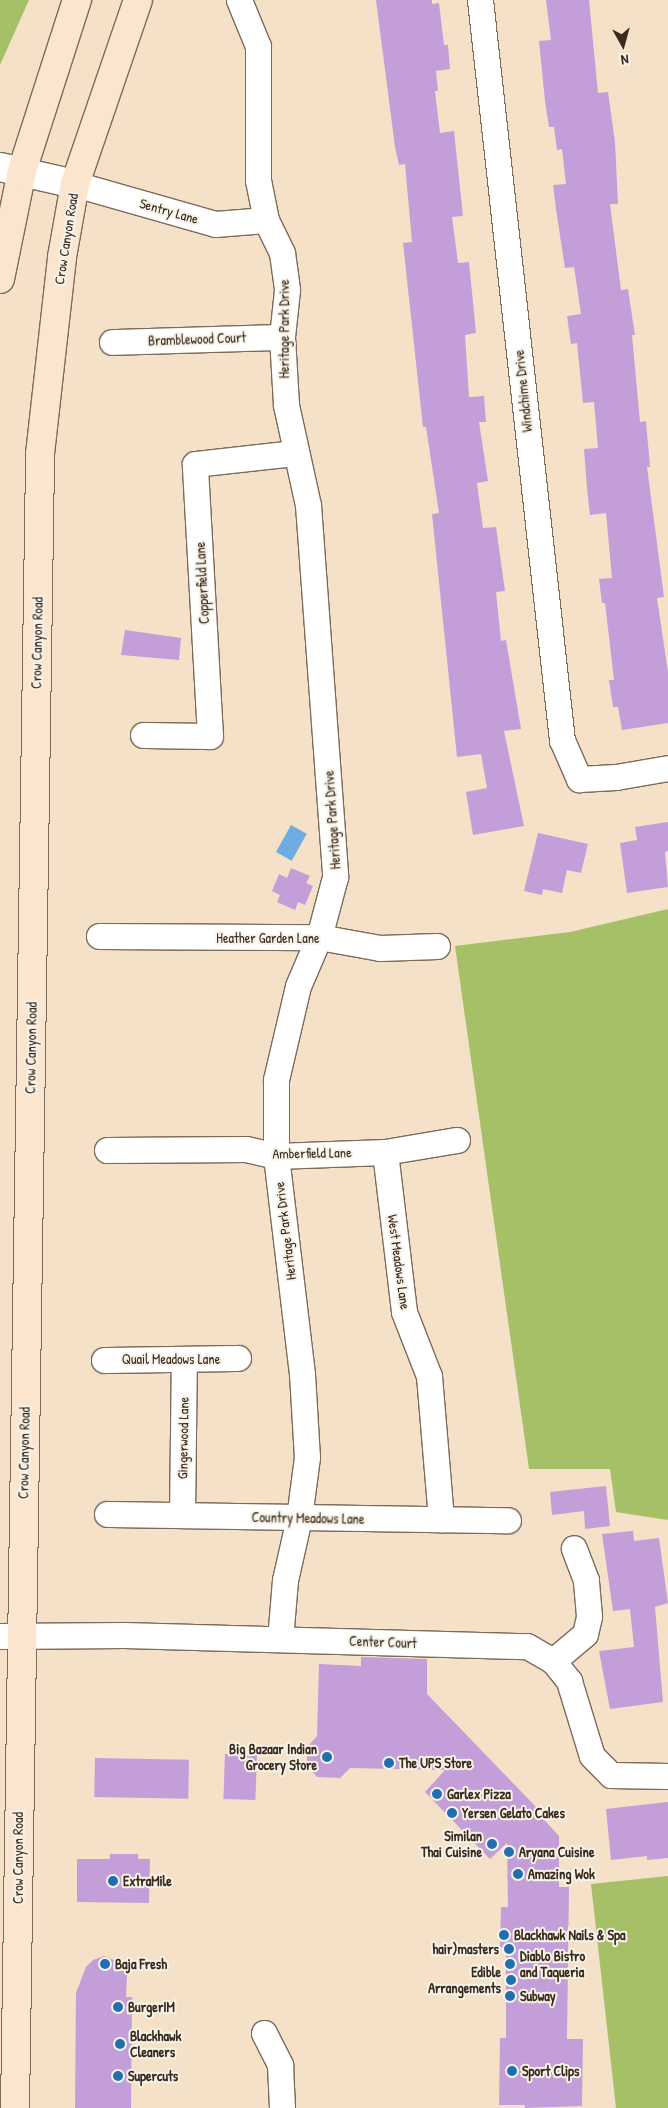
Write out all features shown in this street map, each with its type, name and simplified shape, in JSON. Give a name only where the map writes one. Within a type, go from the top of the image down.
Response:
[{"type":"main road","points":[[0,279],[11,169],[77,0]]},
{"type":"main road","name":"Crow Canyon Road","points":[[15,2108],[10,1636],[40,454],[62,257],[75,184],[138,0]]},
{"type":"street","name":"Heritage Park Drive","points":[[240,0],[258,46],[258,180],[266,220],[282,253],[287,290],[282,337],[286,405],[295,453],[308,505],[335,877],[319,936],[298,986],[276,1080],[276,1156],[303,1383],[307,1457],[300,1518],[285,1580],[280,1639]]},
{"type":"street","name":"Windchime Drive","points":[[480,0],[562,740],[579,779],[616,777],[668,768]]},
{"type":"street","points":[[11,169],[75,184]]},
{"type":"street","name":"Sentry Lane","points":[[75,184],[215,224],[266,220]]},
{"type":"street","name":"Bramblewood Court","points":[[112,342],[282,337]]},
{"type":"street","name":"Copperfield Lane","points":[[142,735],[210,736],[195,464],[295,453]]},
{"type":"street","name":"Heather Garden Lane","points":[[98,936],[319,936],[380,948],[436,946]]},
{"type":"street","name":"Amberfield Lane","points":[[107,1150],[246,1149],[276,1156],[385,1152],[457,1140]]},
{"type":"street","name":"West Meadows Lane","points":[[385,1152],[404,1312],[429,1376],[441,1519]]},
{"type":"street","name":"Quail Meadows Lane","points":[[104,1360],[184,1361],[238,1358]]},
{"type":"street","name":"Gingerwood Lane","points":[[182,1515],[184,1361]]},
{"type":"street","name":"Country Meadows Lane","points":[[107,1514],[508,1520]]},
{"type":"street","points":[[552,1661],[585,1634],[589,1616],[586,1580],[574,1548]]},
{"type":"street","name":"Center Court","points":[[10,1636],[124,1635],[527,1646],[552,1661],[569,1681],[592,1756],[611,1775],[668,1776]]},
{"type":"street","points":[[264,2033],[280,2065],[282,2108]]},
{"type":"green space","points":[[0,0],[29,0],[0,65]]},
{"type":"green space","points":[[668,909],[668,1520],[616,1512],[610,1469],[529,1469],[455,946],[570,932]]},
{"type":"green space","points":[[668,1876],[668,2108],[616,2108],[591,1884]]},
{"type":"water","points":[[291,825],[307,834],[292,861],[276,852]]},
{"type":"building","points":[[376,0],[432,0],[432,4],[439,3],[444,45],[448,45],[450,69],[436,71],[438,91],[435,91],[440,133],[454,131],[463,216],[452,217],[458,263],[469,262],[476,333],[465,335],[469,397],[484,396],[486,422],[479,422],[488,481],[477,483],[483,528],[496,527],[505,591],[496,592],[501,641],[506,640],[521,729],[504,731],[524,826],[473,835],[466,792],[487,788],[481,754],[457,757],[432,514],[439,513],[426,427],[423,427],[403,243],[412,242],[405,164],[399,165],[395,147]]},
{"type":"building","points":[[546,0],[589,0],[598,93],[608,92],[615,142],[618,204],[610,204],[621,290],[628,289],[635,335],[632,335],[640,422],[646,421],[650,467],[647,467],[664,597],[657,598],[668,672],[668,723],[622,730],[618,707],[613,707],[609,680],[614,680],[605,603],[602,603],[599,579],[612,578],[606,513],[590,515],[587,488],[584,449],[598,448],[594,402],[583,403],[577,343],[571,344],[567,316],[581,314],[574,267],[565,268],[553,185],[566,184],[562,149],[557,150],[554,127],[549,127],[545,101],[539,41],[551,40]]},
{"type":"building","points":[[125,630],[181,638],[179,660],[121,655]]},
{"type":"building","points":[[668,822],[668,851],[665,852],[668,887],[627,893],[620,843],[637,840],[635,827]]},
{"type":"building","points":[[538,833],[588,844],[581,873],[567,870],[562,893],[543,889],[542,895],[524,891]]},
{"type":"building","points":[[291,868],[310,876],[306,883],[313,886],[305,905],[298,902],[295,910],[277,902],[280,895],[272,891],[279,874],[287,878]]},
{"type":"building","points":[[606,1486],[610,1526],[585,1529],[584,1511],[552,1515],[550,1492]]},
{"type":"building","points":[[633,1531],[634,1541],[659,1538],[668,1603],[655,1607],[663,1702],[610,1709],[599,1651],[634,1647],[630,1609],[613,1611],[602,1534]]},
{"type":"building","points":[[361,1657],[427,1659],[427,1694],[538,1809],[536,1811],[559,1836],[559,1887],[569,1887],[567,2039],[583,2039],[582,2106],[525,2108],[525,2105],[499,2105],[500,2038],[506,2038],[506,1948],[500,1947],[501,1907],[508,1907],[507,1843],[490,1859],[425,1792],[445,1770],[350,1768],[340,1778],[317,1777],[307,1766],[307,1747],[317,1736],[319,1664],[361,1666]]},
{"type":"building","points":[[225,1754],[257,1755],[255,1800],[223,1799]]},
{"type":"building","points":[[95,1758],[189,1760],[188,1799],[94,1797]]},
{"type":"building","points":[[668,1802],[668,1858],[647,1860],[647,1856],[611,1860],[606,1809]]},
{"type":"building","name":"ExtraMile","points":[[110,1854],[138,1854],[138,1859],[150,1859],[149,1903],[77,1902],[77,1859],[110,1859]]},
{"type":"building","points":[[104,1956],[121,1963],[127,1974],[126,1997],[132,1997],[131,2108],[75,2108],[76,1993],[86,1967],[93,1960]]},
{"type":"place","name":"Big Bazaar Indian Grocery Store","points":[[327,1757]]},
{"type":"place","name":"The UPS Store","points":[[389,1763]]},
{"type":"place","name":"Garlex Pizza","points":[[437,1794]]},
{"type":"place","name":"Yersen Gelato Cakes","points":[[452,1813]]},
{"type":"place","name":"Similan Thai Cuisine","points":[[492,1844]]},
{"type":"place","name":"Aryana Cuisine","points":[[509,1852]]},
{"type":"place","name":"Amazing Wok","points":[[518,1874]]},
{"type":"place","name":"ExtraMile","points":[[113,1881]]},
{"type":"place","name":"Blackhawk Nails & Spa","points":[[504,1935]]},
{"type":"place","name":"hair)masters","points":[[509,1949]]},
{"type":"place","name":"Baja Fresh","points":[[105,1964]]},
{"type":"place","name":"Diablo Bistro and Taqueria","points":[[510,1964]]},
{"type":"place","name":"Edible Arrangements","points":[[511,1980]]},
{"type":"place","name":"Subway","points":[[510,1996]]},
{"type":"place","name":"BurgerIM","points":[[118,2007]]},
{"type":"place","name":"Blackhawk Cleaners","points":[[120,2044]]},
{"type":"place","name":"Sport Clips","points":[[512,2071]]},
{"type":"place","name":"Supercuts","points":[[118,2076]]}]
